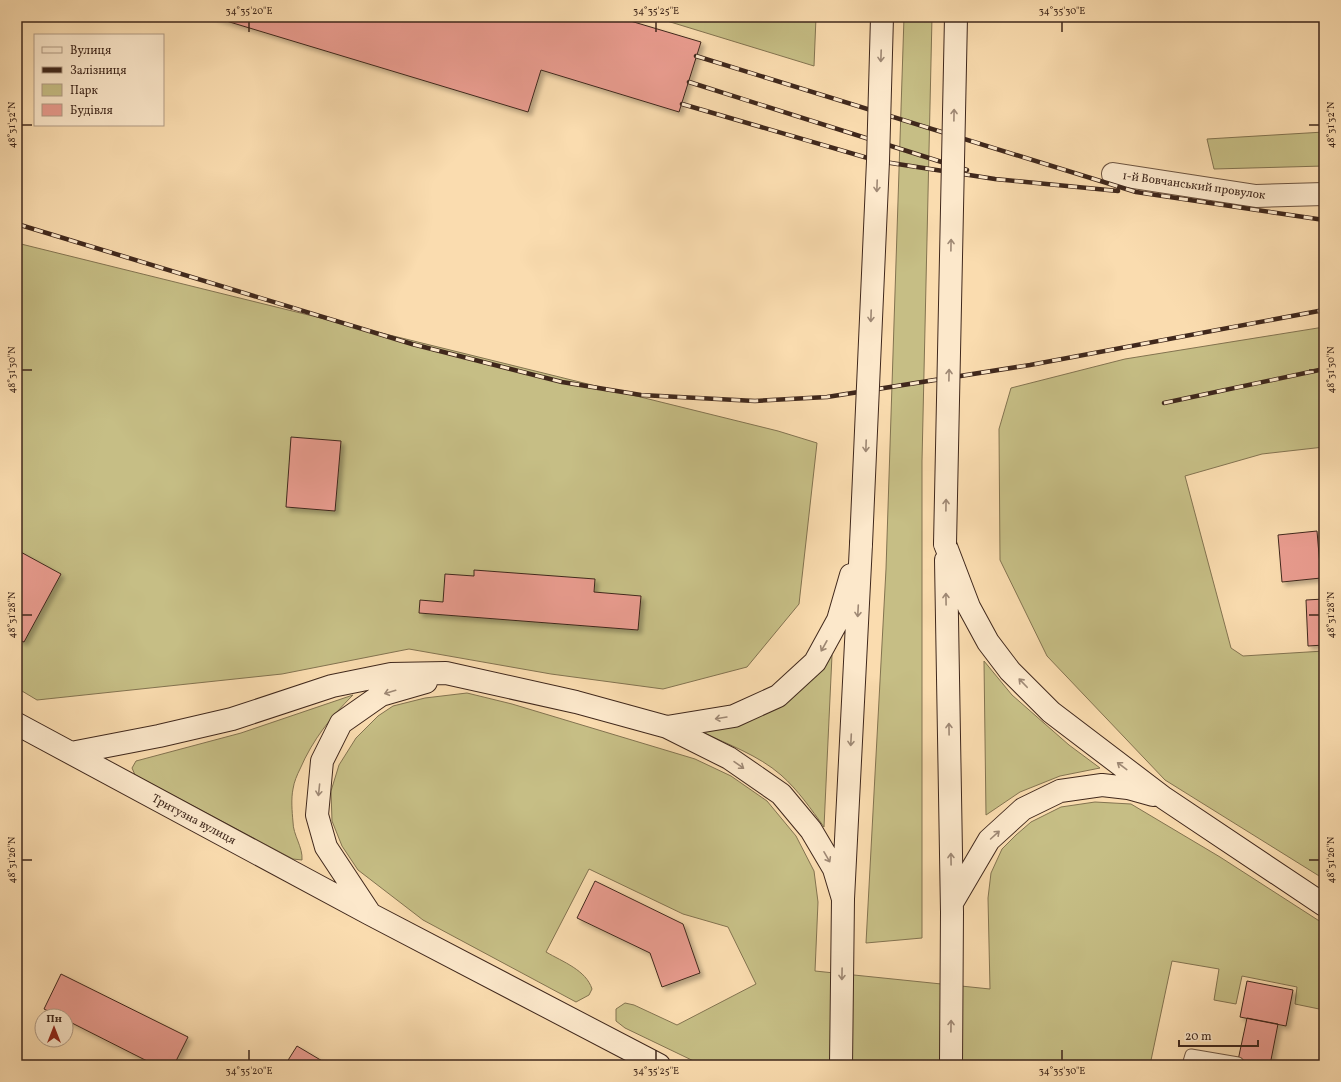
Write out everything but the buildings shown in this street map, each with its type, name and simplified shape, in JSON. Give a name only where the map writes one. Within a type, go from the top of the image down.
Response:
[{"type":"main road","points":[[841,1065],[843,899],[878,169],[882,17]]},
{"type":"main road","points":[[950,1065],[952,907],[945,544],[956,17]]},
{"type":"main road","name":"1-й Вовчанський провулок","points":[[1112,174],[1256,196],[1324,194]]},
{"type":"main road","points":[[667,727],[734,716],[778,696],[815,662],[838,620],[861,544]]},
{"type":"main road","points":[[945,544],[969,607],[988,642],[1010,671],[1051,712],[1164,798],[1324,905]]},
{"type":"main road","points":[[71,752],[159,736],[225,720],[332,686],[391,674],[446,673],[483,680],[576,702],[667,727],[729,758],[781,794],[811,830],[834,869],[843,899]]},
{"type":"main road","points":[[370,914],[326,847],[317,815],[322,761],[341,724],[381,695],[422,682],[483,680]]},
{"type":"main road","name":"Тритузна вулиця","points":[[17,724],[370,914],[659,1065]]},
{"type":"main road","points":[[952,907],[989,840],[1023,809],[1060,791],[1102,785],[1128,788],[1164,798]]},
{"type":"lane","points":[[1188,1065],[1191,1055],[1238,1063]]},
{"type":"green space","points":[[654,17],[816,17],[814,66]]},
{"type":"green space","points":[[904,17],[932,17],[922,461],[922,938],[866,943],[886,569]]},
{"type":"green space","points":[[1324,132],[1324,166],[1214,169],[1207,139]]},
{"type":"green space","points":[[17,243],[778,431],[817,443],[799,604],[747,667],[663,689],[551,674],[409,649],[282,674],[37,700],[17,688]]},
{"type":"green space","points":[[1324,327],[1324,447],[1262,454],[1185,476],[1231,648],[1243,656],[1324,651],[1324,879],[1165,780],[1047,656],[1000,560],[999,429],[1011,388],[1125,359]]},
{"type":"green space","points":[[832,655],[824,827],[804,800],[781,775],[763,762],[743,751],[702,732],[727,726],[763,714],[786,702],[806,685]]},
{"type":"green space","points":[[984,661],[1012,695],[1069,745],[1100,768],[1060,776],[1020,792],[986,815]]},
{"type":"green space","points":[[467,693],[512,704],[695,759],[731,776],[767,801],[796,836],[814,871],[818,902],[815,971],[990,989],[988,898],[991,873],[1002,849],[1031,822],[1061,807],[1095,802],[1131,804],[1220,857],[1324,924],[1324,1010],[1295,1004],[1297,987],[1242,976],[1236,1004],[1214,1000],[1219,969],[1172,961],[1150,1065],[702,1065],[625,1028],[616,1021],[616,1009],[625,1003],[634,1005],[677,1025],[756,984],[728,927],[683,914],[589,869],[546,952],[573,967],[589,982],[592,989],[589,995],[576,1002],[423,920],[358,870],[342,846],[332,821],[331,791],[339,765],[356,738],[378,716],[393,706],[425,698]]},
{"type":"green space","points":[[353,695],[330,720],[317,738],[305,758],[295,781],[292,793],[293,827],[301,850],[302,860],[293,859],[135,775],[132,768],[136,761],[241,733]]},
{"type":"railway","points":[[696,56],[1136,192],[1324,220]]},
{"type":"railway","points":[[689,82],[967,170]]},
{"type":"railway","points":[[682,104],[878,161],[995,179],[1118,191]]},
{"type":"railway","points":[[17,224],[412,344],[562,382],[641,395],[755,401],[827,397],[1030,365],[1324,310]]},
{"type":"railway","points":[[1164,403],[1324,369]]}]
